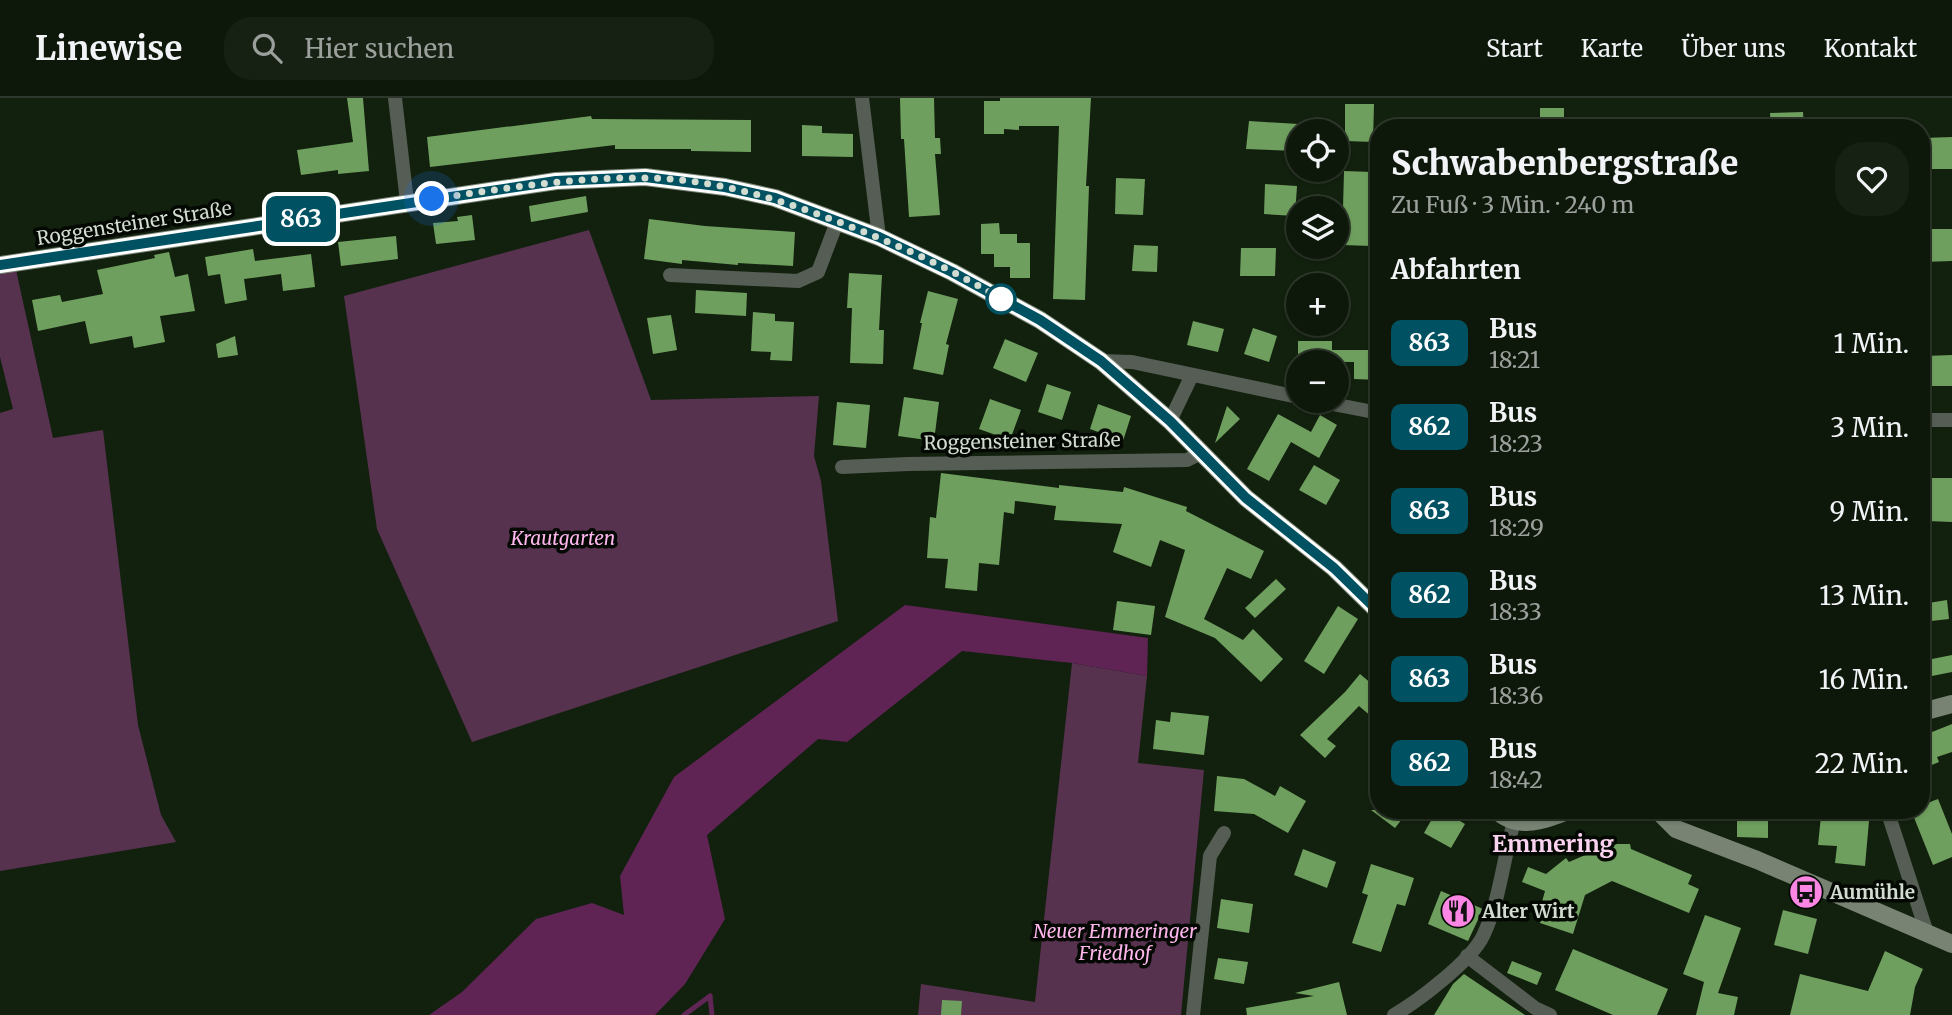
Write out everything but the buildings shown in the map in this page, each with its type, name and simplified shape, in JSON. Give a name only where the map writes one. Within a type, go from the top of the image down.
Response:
[{"type":"street","points":[[395,98],[407,202]]},
{"type":"street","points":[[862,98],[879,237]]},
{"type":"street","name":"Roggensteiner Straße","points":[[0,265],[556,181],[645,177],[725,187],[775,198],[879,237],[952,272],[1040,320],[1101,361],[1170,421],[1246,498],[1334,568],[1370,603]]},
{"type":"street","points":[[670,275],[798,281],[818,272],[837,222]]},
{"type":"street","points":[[1101,361],[1132,362],[1286,395]]},
{"type":"street","points":[[1170,421],[1192,375]]},
{"type":"street","points":[[1349,408],[1370,412]]},
{"type":"street","points":[[1930,420],[1952,420]]},
{"type":"street","name":"Roggensteiner Straße","points":[[842,467],[1186,460],[1201,453]]},
{"type":"street","points":[[1930,710],[1952,704]]},
{"type":"street","points":[[1510,819],[1514,822],[1548,819]]},
{"type":"street","points":[[1666,819],[1676,828],[1952,944]]},
{"type":"street","points":[[1890,819],[1927,933]]},
{"type":"street","points":[[1394,1015],[1418,1002],[1467,957],[1481,940],[1491,916],[1514,822]]},
{"type":"street","points":[[1193,1015],[1210,856],[1224,833]]},
{"type":"street","points":[[1467,957],[1535,1008],[1550,1015]]},
{"type":"green space","name":"Krautgarten","points":[[589,230],[651,400],[819,396],[814,456],[821,481],[838,621],[472,742],[377,529],[344,296]]},
{"type":"green space","points":[[16,270],[53,438],[103,430],[138,725],[161,815],[176,842],[0,871],[0,413],[13,409],[0,357],[0,273]]},
{"type":"green space","name":"Neuer Emmeringer Friedhof","points":[[1072,663],[1147,676],[1138,763],[1204,770],[1181,1015],[918,1015],[921,984],[1035,1002]]},
{"type":"shaded area","points":[[905,605],[1148,638],[1147,676],[1072,663],[962,651],[847,742],[818,739],[707,835],[725,919],[685,984],[655,1015],[429,1015],[462,992],[536,919],[592,903],[624,915],[620,876],[674,777]]},
{"type":"waterway","points":[[710,996],[712,1015]]},
{"type":"waterway","points":[[684,1015],[710,996]]},
{"type":"bus line","name":"863","points":[[0,265],[556,181],[645,177],[725,187],[775,198],[879,237],[952,272],[1040,320],[1101,361],[1170,421],[1246,498],[1334,568],[1370,603]]},
{"type":"place","name":"Aumühle","points":[[1806,892]]},
{"type":"place","name":"Alter Wirt","points":[[1458,911]]},
{"type":"district","name":"Emmering","points":[[1553,843]]},
{"type":"route","points":[[432,199],[556,181],[645,177],[725,187],[775,198],[879,237],[1001,299]]}]
